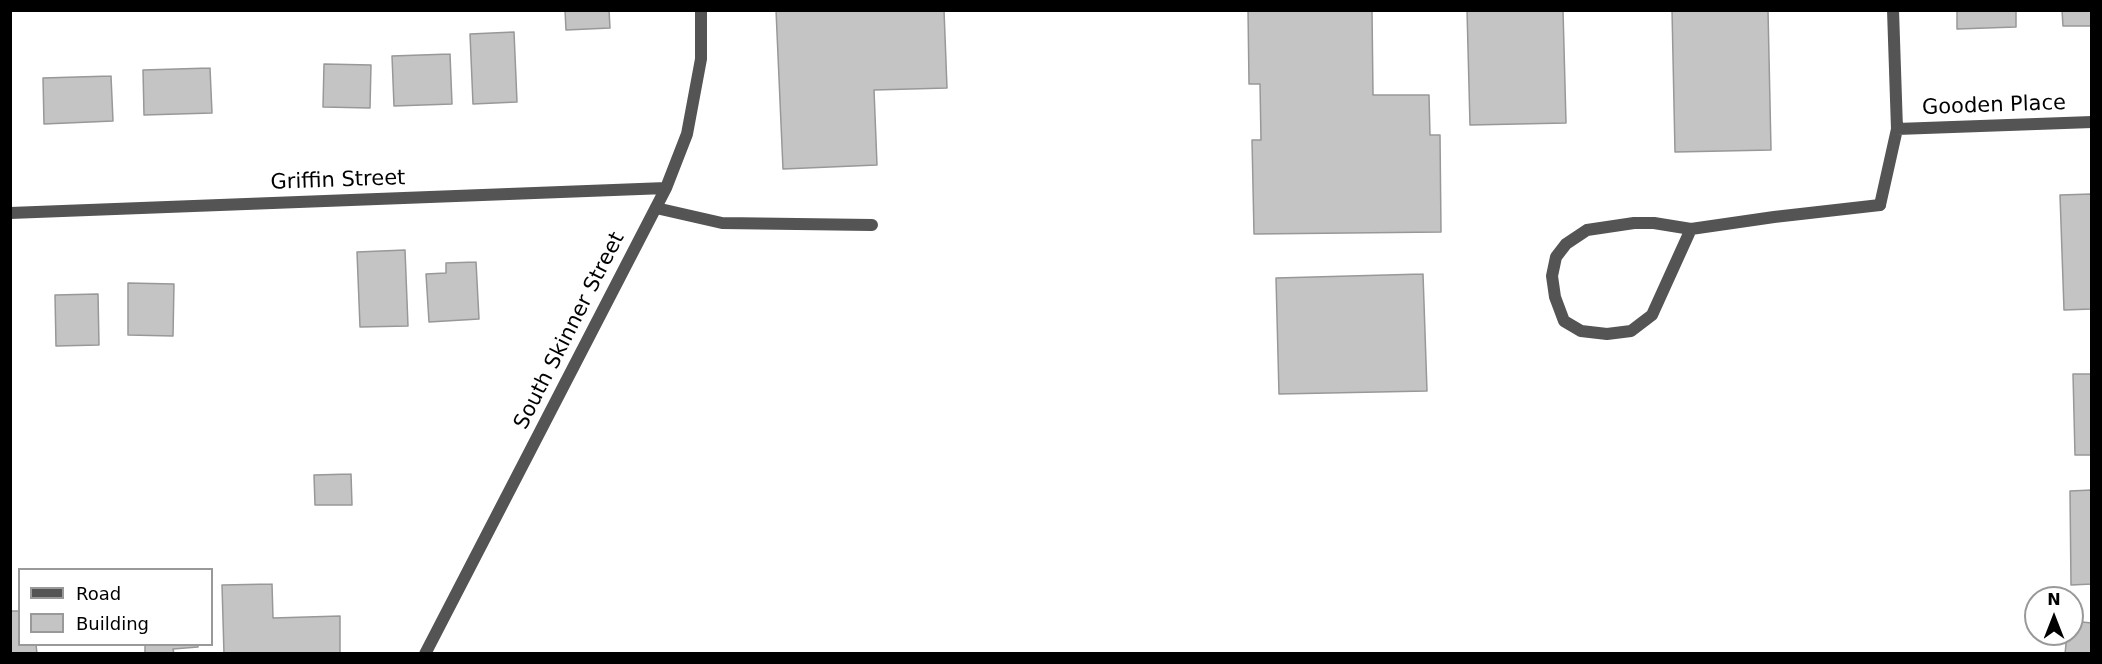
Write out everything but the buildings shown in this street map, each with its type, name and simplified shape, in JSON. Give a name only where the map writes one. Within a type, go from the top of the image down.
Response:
[{"type":"street","name":"South Skinner Street","points":[[425,654],[666,188],[687,134],[701,59],[701,10]]},
{"type":"street","points":[[1691,229],[1652,315],[1631,331],[1599,333],[1581,330],[1564,321],[1555,297],[1552,276],[1556,257],[1566,244],[1587,230],[1634,223],[1654,223],[1691,229],[1774,217],[1880,206],[1898,129],[1893,10]]},
{"type":"street","name":"Gooden Place","points":[[1898,129],[2091,122]]},
{"type":"street","name":"Griffin Street","points":[[10,213],[666,188]]},
{"type":"street","points":[[656,208],[722,223],[872,225]]}]
